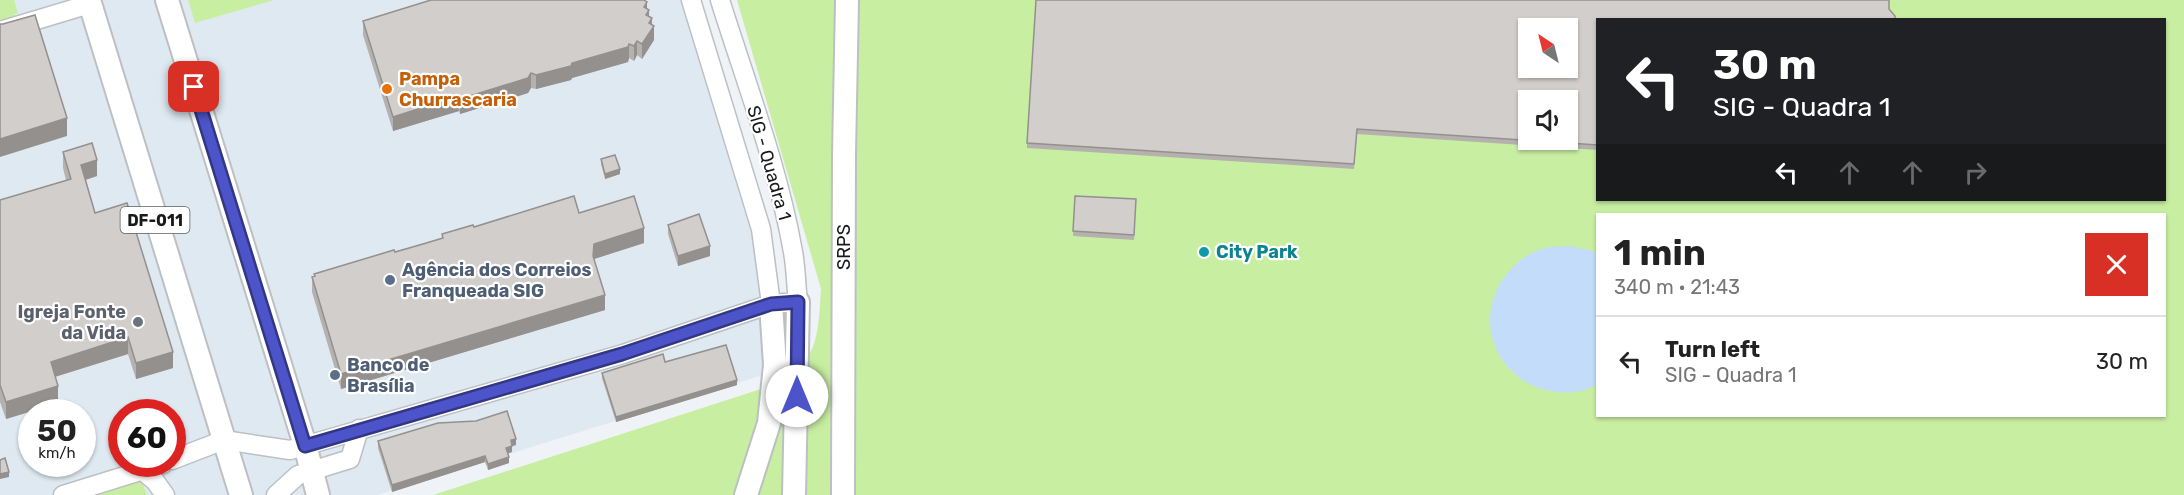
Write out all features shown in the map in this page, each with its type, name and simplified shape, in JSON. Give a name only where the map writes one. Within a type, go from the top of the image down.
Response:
[{"type":"main road","points":[[167,0],[298,448],[312,471],[318,495]]},
{"type":"main road","name":"SRPS","points":[[843,495],[847,0]]},
{"type":"main road","name":"DF-011","points":[[89,2],[241,495]]},
{"type":"main road","points":[[794,495],[798,302]]},
{"type":"main road","points":[[746,495],[769,423],[775,365],[771,304]]},
{"type":"street","name":"SIG - Quadra 1","points":[[691,0],[761,229],[771,304]]},
{"type":"street","name":"SIG - Quadra 1","points":[[720,0],[766,145],[786,219],[794,254],[798,302]]},
{"type":"street","points":[[0,31],[89,2]]},
{"type":"street","points":[[186,455],[224,440],[298,448],[622,354],[771,304],[798,302]]},
{"type":"street","points":[[276,495],[298,475],[350,459],[359,429]]},
{"type":"street","points":[[63,495],[123,477]]},
{"type":"street","points":[[150,477],[165,495]]},
{"type":"shaded area","points":[[0,0],[689,0],[799,364],[377,495],[0,495]]},
{"type":"green space","points":[[0,0],[14,0],[18,13],[14,14],[17,24],[0,29]]},
{"type":"green space","points":[[188,0],[274,0],[195,23]]},
{"type":"green space","name":"City Park","points":[[737,0],[2184,0],[2184,495],[433,495],[767,387],[802,364],[808,357],[818,329],[821,289]]},
{"type":"green space","points":[[142,481],[147,495],[96,495]]},
{"type":"water","points":[[1569,246],[1593,251],[1596,254],[1596,385],[1573,392],[1563,393],[1536,387],[1517,376],[1503,361],[1494,344],[1490,324],[1492,304],[1500,284],[1514,266],[1524,257],[1551,247]]},
{"type":"building","points":[[431,0],[644,0],[647,2],[644,7],[649,10],[646,15],[652,18],[649,23],[654,26],[642,44],[637,41],[634,46],[629,44],[628,47],[572,63],[571,66],[536,75],[531,73],[528,78],[460,99],[459,96],[393,117],[363,21]]},
{"type":"building","points":[[1036,0],[1889,0],[1889,9],[1895,16],[1895,18],[1596,18],[1596,145],[1578,144],[1578,90],[1518,90],[1518,140],[1357,129],[1354,164],[1027,143]]},
{"type":"building","points":[[35,15],[67,118],[0,139],[0,24]]},
{"type":"building","points":[[92,143],[97,160],[81,165],[95,213],[127,203],[173,352],[136,363],[128,337],[51,362],[58,386],[6,402],[0,385],[0,200],[71,179],[63,152]]},
{"type":"building","points":[[615,155],[620,169],[605,174],[601,159]]},
{"type":"building","points":[[574,196],[579,213],[634,196],[644,228],[594,244],[593,256],[605,295],[341,374],[312,277],[315,276],[314,274],[443,238],[442,234],[473,225],[474,227]]},
{"type":"building","points":[[1075,196],[1136,199],[1134,235],[1073,231]]},
{"type":"building","points":[[699,214],[710,246],[678,256],[668,225]]},
{"type":"building","points":[[726,345],[737,380],[616,417],[602,373],[663,354],[665,362]]},
{"type":"building","points":[[507,411],[516,439],[511,440],[512,446],[506,448],[509,457],[488,464],[485,456],[392,485],[378,441],[438,423],[476,421]]},
{"type":"building","points":[[5,458],[9,472],[0,474],[0,460]]},
{"type":"place","name":"Pampa Churrascaria","points":[[387,89]]},
{"type":"place","name":"City Park","points":[[1204,252]]},
{"type":"place","name":"Agência dos Correios Franqueada SIG","points":[[390,280]]},
{"type":"place","name":"Igreja Fonte da Vida","points":[[138,322]]},
{"type":"place","name":"Banco de Brasília","points":[[335,375]]},
{"type":"route","points":[[194,87],[305,446],[622,354],[771,304],[798,302],[797,396]]}]
